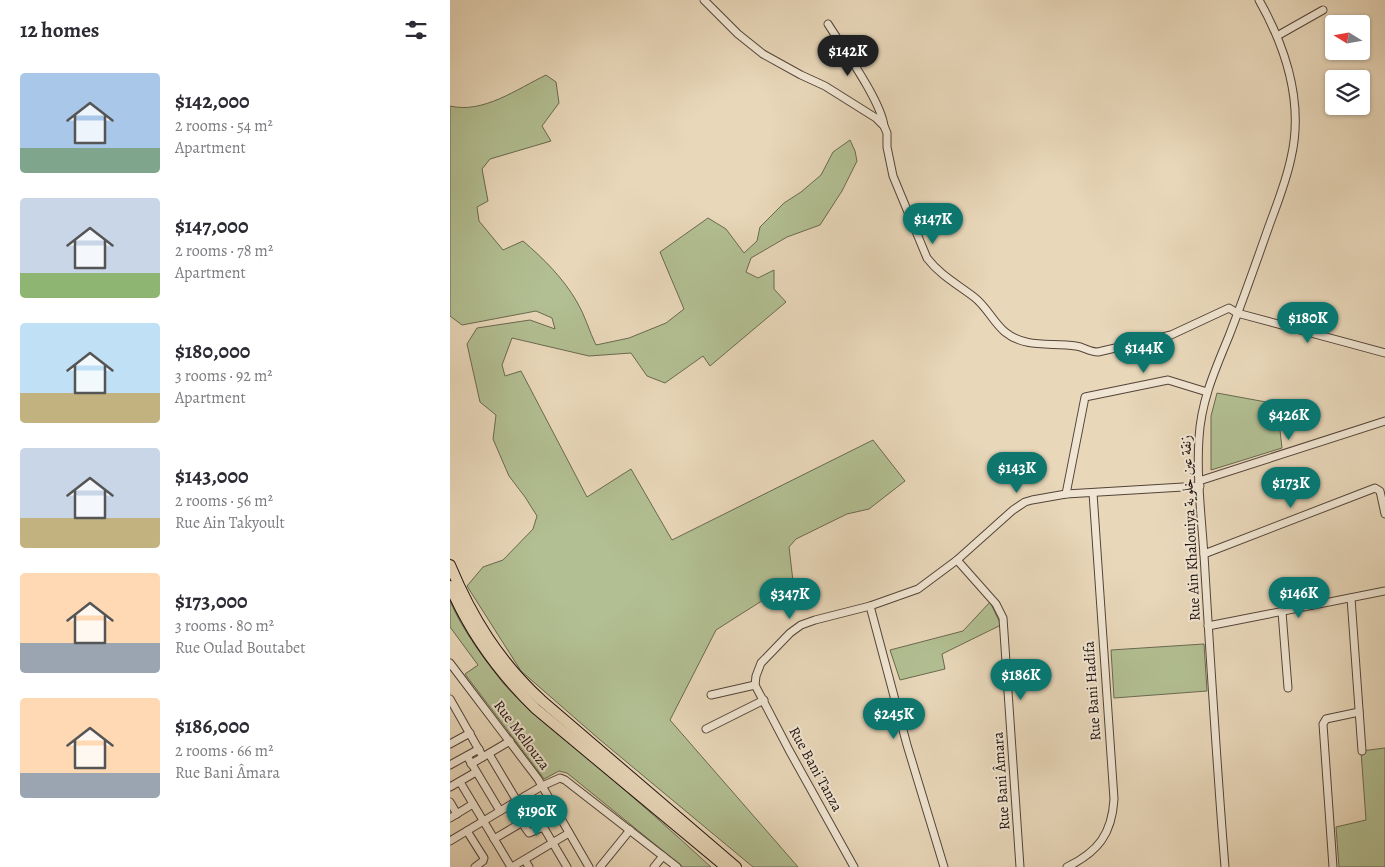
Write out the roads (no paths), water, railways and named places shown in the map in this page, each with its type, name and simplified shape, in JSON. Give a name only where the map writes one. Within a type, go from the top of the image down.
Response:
[{"type":"highway","points":[[450,565],[482,630],[503,660],[519,678],[578,732],[699,833],[736,867]]},
{"type":"highway","points":[[450,586],[475,636],[498,668],[521,694],[536,709],[726,867]]},
{"type":"highway","points":[[650,803],[662,818],[715,867]]},
{"type":"street","points":[[704,0],[738,34],[763,54],[825,86],[876,118],[884,126]]},
{"type":"street","name":"Rue Ain Khalouiya زنقة عين خلوية","points":[[1225,867],[1208,626],[1198,442],[1200,422],[1207,392],[1286,180],[1292,156],[1295,123],[1294,95],[1287,62],[1277,36],[1259,0]]},
{"type":"street","points":[[1277,36],[1323,10]]},
{"type":"street","points":[[828,24],[881,113],[887,133],[887,147],[893,176],[927,258],[936,269],[982,304],[1000,328],[1011,336],[1034,344],[1077,346],[1090,352],[1098,352],[1171,334],[1229,308],[1237,313],[1385,353]]},
{"type":"street","points":[[1066,494],[1083,400],[1086,396],[1168,380],[1207,392]]},
{"type":"street","points":[[711,695],[756,684],[756,676],[762,663],[790,633],[801,625],[870,606],[918,589],[957,560],[1013,510],[1025,502],[1066,494],[1200,483],[1385,421]]},
{"type":"street","points":[[1204,554],[1375,488],[1380,491],[1385,514]]},
{"type":"street","name":"Rue Bani Hadifa","points":[[1067,867],[1088,855],[1097,847],[1108,831],[1113,814],[1114,799],[1093,493]]},
{"type":"street","name":"Rue Bani Âmara","points":[[957,560],[996,604],[1003,618],[1020,867]]},
{"type":"street","points":[[1208,626],[1385,590]]},
{"type":"street","points":[[1351,598],[1362,751]]},
{"type":"street","points":[[870,606],[907,745],[944,867]]},
{"type":"street","points":[[1282,612],[1288,688]]},
{"type":"street","name":"Rue Mellouza","points":[[451,665],[542,786],[558,778],[564,779],[677,867]]},
{"type":"street","name":"Rue Bani Tanza","points":[[756,684],[854,867]]},
{"type":"street","points":[[450,699],[479,749],[486,755],[516,801]]},
{"type":"street","points":[[706,729],[764,700]]},
{"type":"street","points":[[1333,867],[1323,724],[1324,720],[1359,712]]},
{"type":"street","points":[[451,740],[470,733]]},
{"type":"street","points":[[471,764],[510,742]]},
{"type":"street","points":[[450,765],[479,749]]},
{"type":"street","points":[[466,756],[500,811]]},
{"type":"street","points":[[450,788],[476,772]]},
{"type":"street","points":[[460,782],[512,867],[569,832]]},
{"type":"street","points":[[450,841],[542,786],[589,867]]},
{"type":"street","points":[[525,796],[568,867]]},
{"type":"street","points":[[450,802],[457,814]]},
{"type":"street","points":[[450,818],[473,804]]},
{"type":"street","points":[[494,839],[536,814]]},
{"type":"street","points":[[522,823],[530,833],[543,827]]},
{"type":"street","points":[[467,830],[484,858],[476,867]]},
{"type":"street","points":[[600,867],[630,830]]},
{"type":"street","points":[[654,867],[663,856]]},
{"type":"street","points":[[525,860],[529,867]]}]
